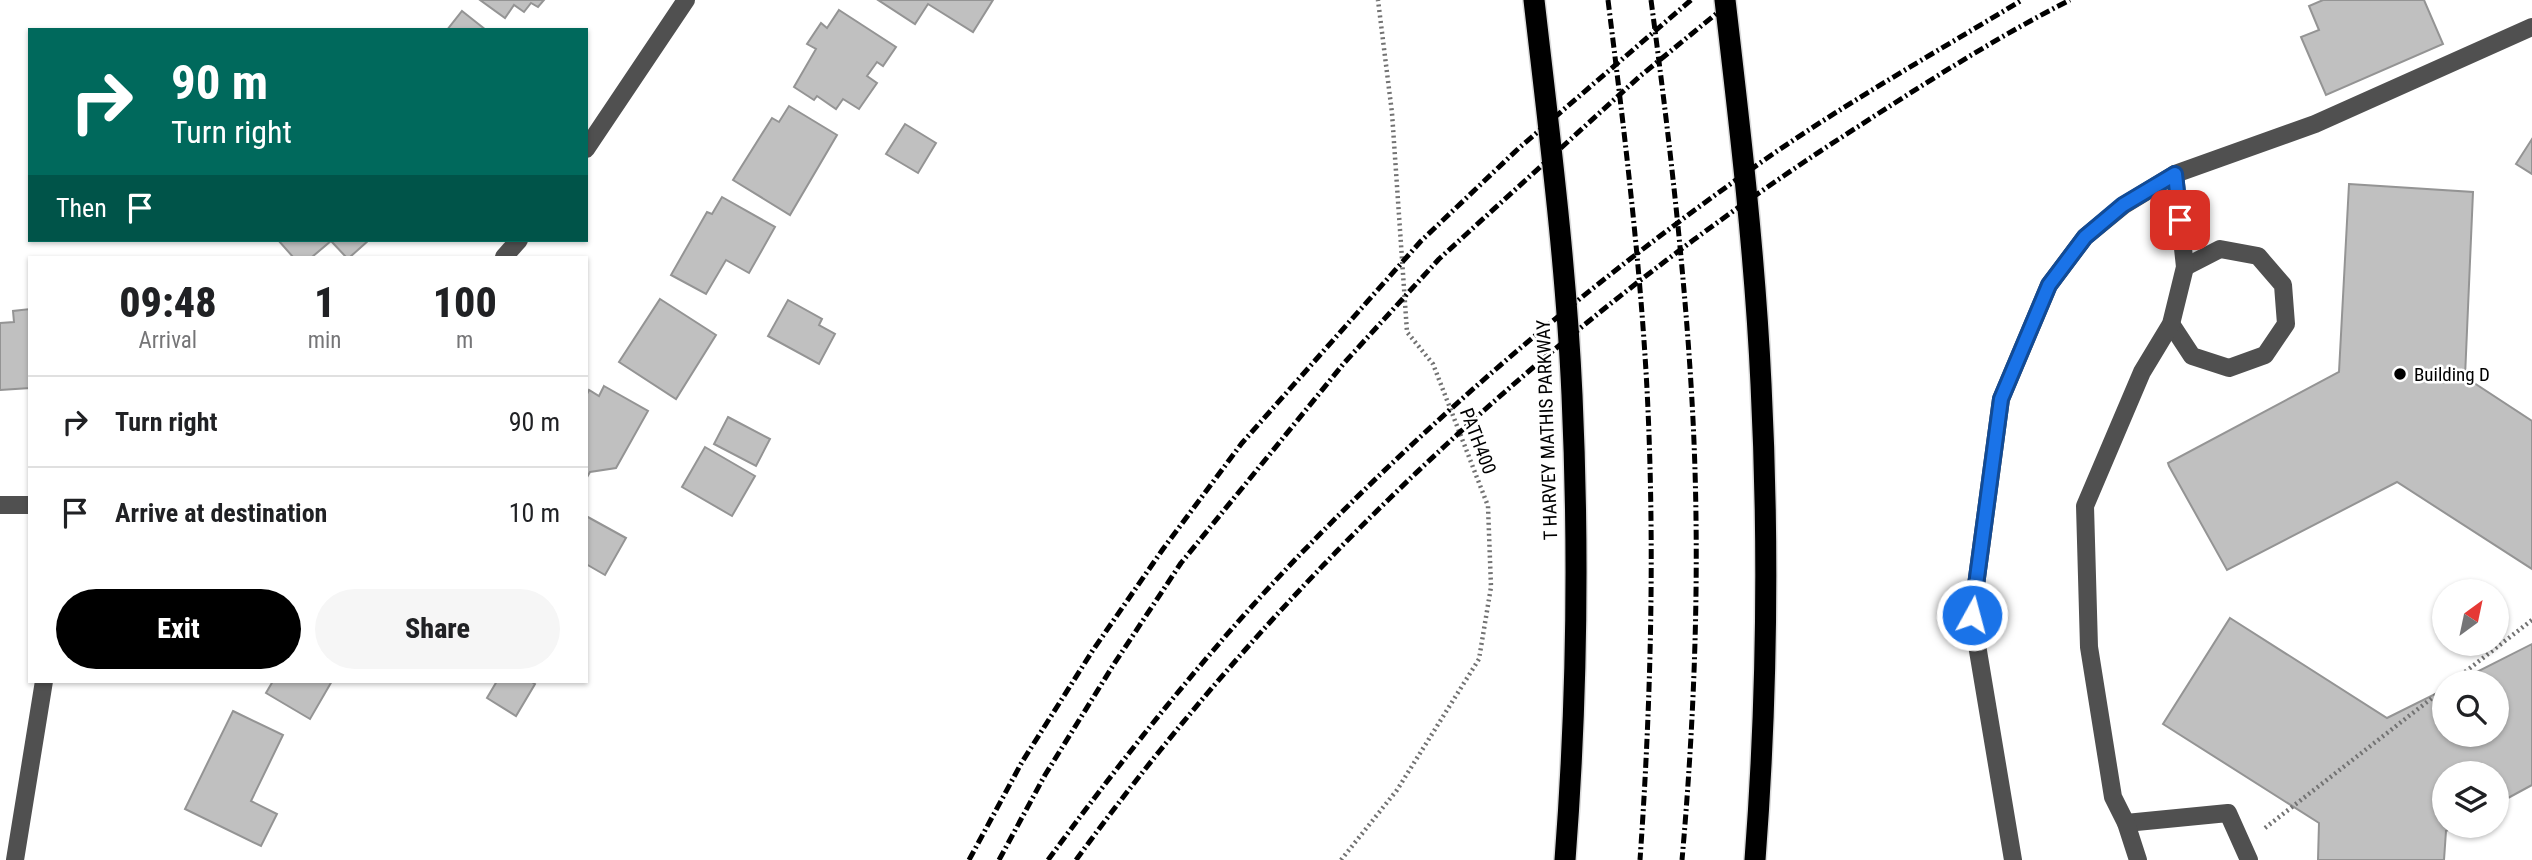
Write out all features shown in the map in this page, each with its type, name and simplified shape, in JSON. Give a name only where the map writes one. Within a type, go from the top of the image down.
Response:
[{"type":"highway","name":"T HARVEY MATHIS PARKWAY","points":[[1534,0],[1572,393],[1575,667],[1565,860]]},
{"type":"highway","points":[[1725,0],[1761,384],[1765,673],[1755,860]]},
{"type":"street","points":[[588,146],[686,0]]},
{"type":"street","points":[[2013,860],[1972,615],[2001,399],[2049,285],[2085,237],[2123,205],[2175,174],[2315,124],[2532,27]]},
{"type":"street","points":[[2138,860],[2126,823],[2113,797],[2089,647],[2085,506],[2141,372],[2171,324],[2185,267],[2175,174]]},
{"type":"street","points":[[505,256],[517,242]]},
{"type":"street","points":[[2171,324],[2192,356],[2229,368],[2265,355],[2286,324],[2283,285],[2258,256],[2220,249],[2185,267]]},
{"type":"street","points":[[0,505],[28,505]]},
{"type":"street","points":[[15,860],[44,683]]},
{"type":"street","points":[[2126,823],[2228,813],[2246,853]]},
{"type":"path","name":"PATH400","points":[[1341,860],[1397,790],[1479,659],[1491,587],[1488,506],[1433,364],[1407,332],[1392,113],[1378,0]]},
{"type":"path","points":[[2467,670],[2532,620]]},
{"type":"path","points":[[2246,853],[2432,699]]},
{"type":"building","points":[[480,0],[544,0],[538,7],[531,3],[524,12],[514,5],[505,18]]},
{"type":"building","points":[[878,0],[993,0],[973,32],[928,4],[915,24]]},
{"type":"building","points":[[2323,0],[2424,0],[2443,44],[2326,95],[2301,37],[2319,30],[2309,6]]},
{"type":"building","points":[[839,10],[896,47],[883,66],[877,62],[867,76],[877,83],[859,109],[843,99],[836,109],[817,96],[814,100],[794,87],[816,49],[807,44],[821,23],[827,28]]},
{"type":"building","points":[[462,11],[483,28],[449,28]]},
{"type":"building","points":[[789,106],[837,135],[790,215],[733,180],[772,118],[779,122]]},
{"type":"building","points":[[905,124],[936,143],[918,173],[886,154]]},
{"type":"building","points":[[2532,139],[2532,174],[2516,164]]},
{"type":"building","name":"Building D","points":[[2349,184],[2473,192],[2465,377],[2532,421],[2532,569],[2397,482],[2227,570],[2169,466],[2168,463],[2339,372]]},
{"type":"building","points":[[722,197],[775,227],[749,273],[726,260],[706,294],[671,275],[707,212],[712,214]]},
{"type":"building","points":[[280,242],[330,242],[313,256],[292,256]]},
{"type":"building","points":[[332,242],[367,242],[351,256],[345,256]]},
{"type":"building","points":[[660,299],[716,335],[676,399],[619,362]]},
{"type":"building","points":[[788,300],[822,319],[819,325],[835,334],[819,364],[768,336]]},
{"type":"building","points":[[28,309],[28,388],[0,390],[0,323],[14,322],[13,311]]},
{"type":"building","points":[[604,386],[648,411],[616,468],[590,472],[588,476],[588,392],[589,390],[599,396]]},
{"type":"building","points":[[728,417],[770,439],[756,466],[714,444]]},
{"type":"building","points":[[705,447],[755,476],[732,516],[682,487]]},
{"type":"building","points":[[588,517],[626,538],[605,575],[588,565]]},
{"type":"building","points":[[2230,618],[2387,718],[2432,696],[2432,747],[2509,747],[2509,670],[2481,670],[2532,644],[2532,785],[2509,797],[2509,761],[2432,761],[2432,838],[2446,838],[2444,860],[2318,860],[2319,823],[2163,724]]},
{"type":"building","points":[[272,683],[331,683],[310,719],[266,693]]},
{"type":"building","points":[[496,683],[535,684],[516,716],[487,698]]},
{"type":"building","points":[[233,711],[283,735],[251,801],[277,814],[261,846],[185,809]]},
{"type":"railway","points":[[1608,0],[1636,243],[1647,389],[1651,624],[1640,860]]},
{"type":"railway","points":[[1651,0],[1679,240],[1694,443],[1696,622],[1682,860]]},
{"type":"railway","points":[[969,860],[1022,762],[1093,650],[1163,549],[1242,443],[1421,241],[1519,148],[1691,0]]},
{"type":"railway","points":[[999,860],[1045,775],[1181,563],[1345,362],[1439,259],[1639,77],[1733,0]]},
{"type":"railway","points":[[1048,860],[1164,709],[1258,600],[1345,509],[1460,400],[1643,249],[1770,156],[1863,95],[2022,0]]},
{"type":"railway","points":[[1076,860],[1158,753],[1245,650],[1337,551],[1433,457],[1534,367],[1639,282],[1747,201],[1936,77],[2070,0]]},
{"type":"place","name":"Building D","points":[[2400,374]]},
{"type":"route","points":[[1972,615],[2001,399],[2049,285],[2085,237],[2123,205],[2175,174],[2180,220]]}]
